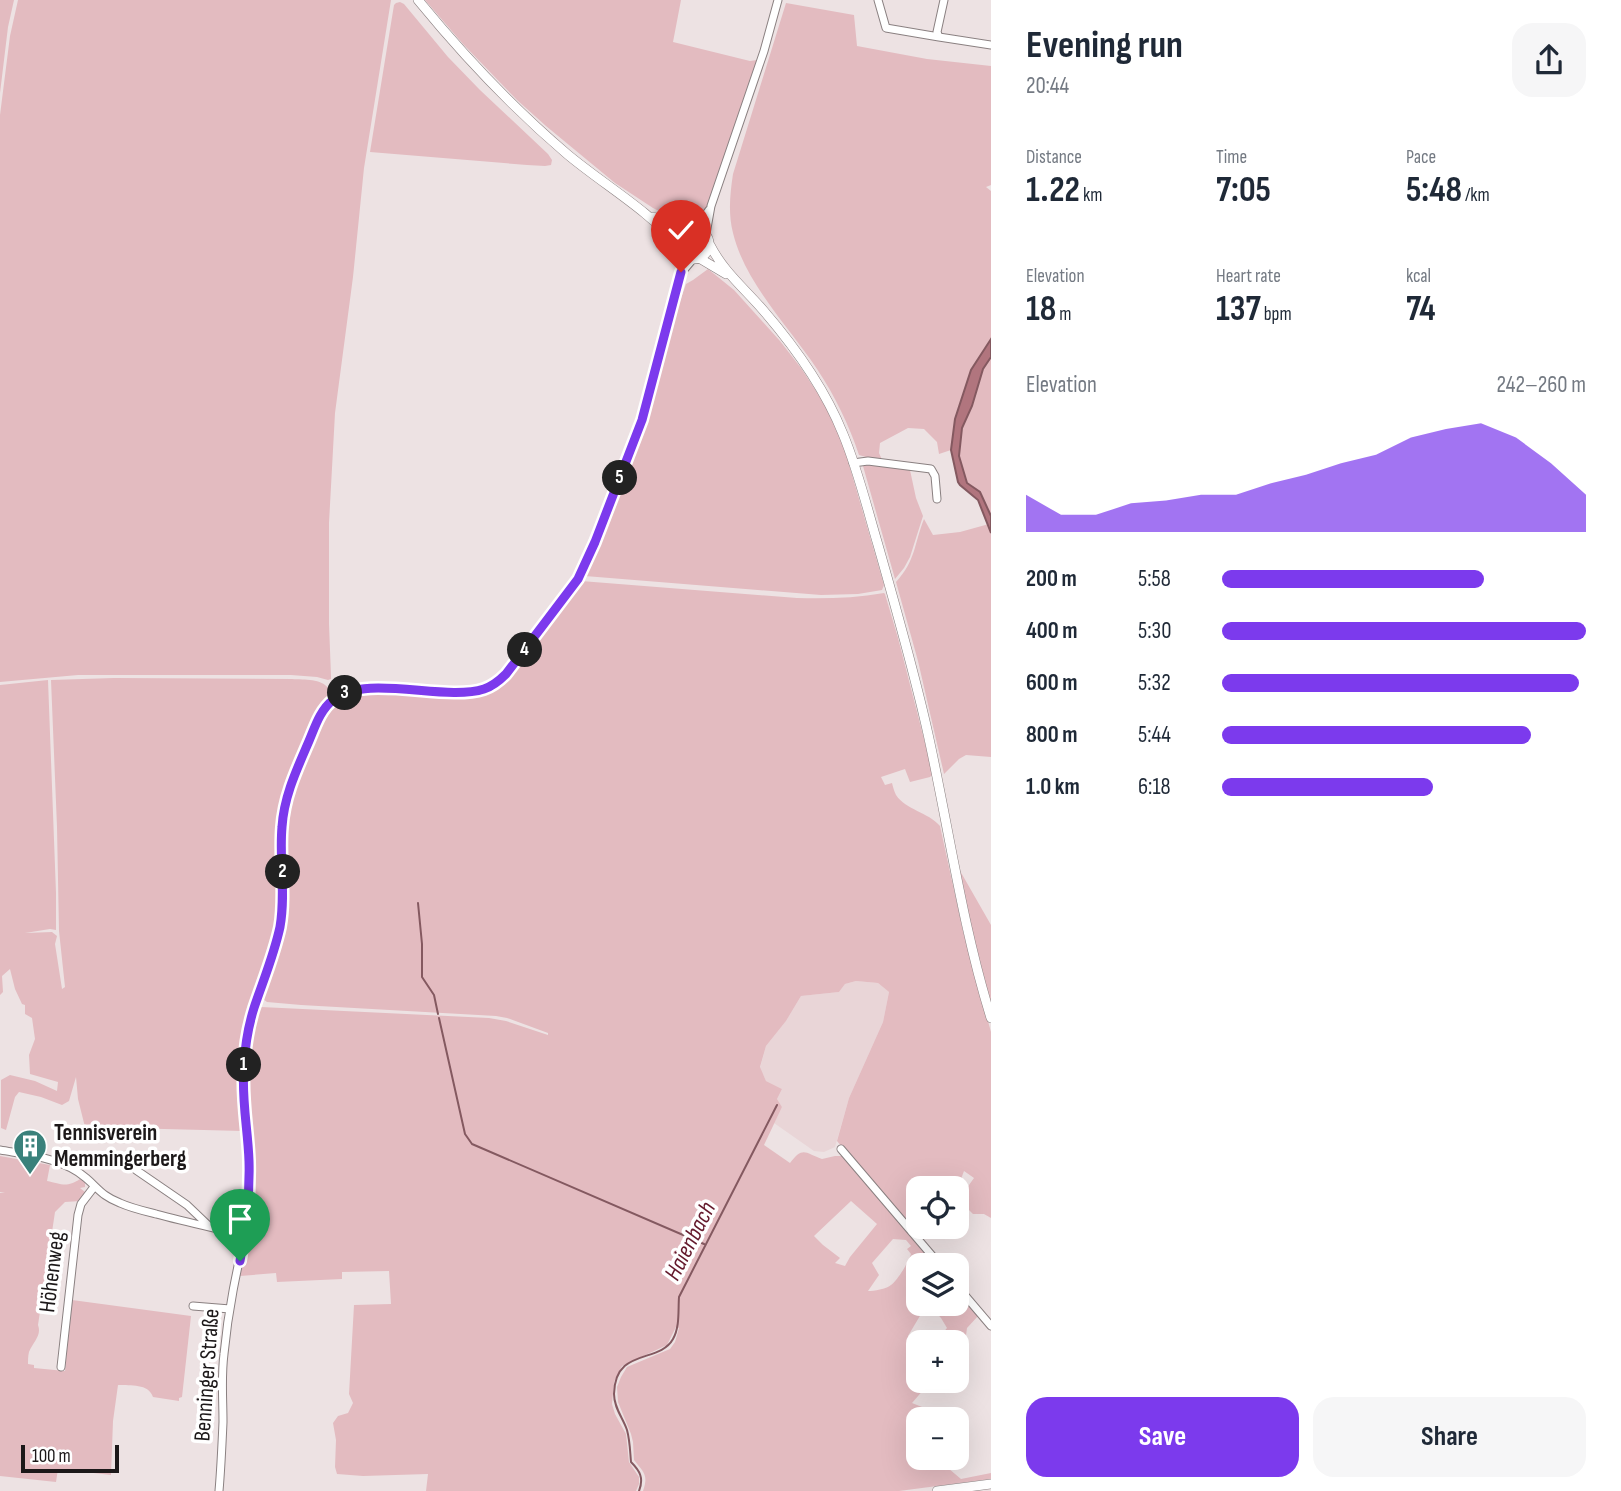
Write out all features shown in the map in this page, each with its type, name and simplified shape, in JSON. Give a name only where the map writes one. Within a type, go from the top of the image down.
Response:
[{"type":"main road","points":[[418,0],[467,56],[565,152],[648,215],[680,250],[731,277],[747,291],[813,377],[835,416],[853,463],[916,683],[969,939],[990,1014]]},
{"type":"main road","points":[[648,215],[686,231]]},
{"type":"main road","points":[[680,250],[680,237],[686,231],[696,228],[706,234],[731,277]]},
{"type":"main road","points":[[696,259],[706,253],[710,245]]},
{"type":"main road","points":[[937,1491],[991,1484]]},
{"type":"street","points":[[706,234],[711,206],[760,64],[778,0]]},
{"type":"street","points":[[878,0],[886,28],[991,46]]},
{"type":"street","points":[[940,38],[937,32],[944,0]]},
{"type":"street","points":[[696,228],[711,206]]},
{"type":"street","name":"Benninger Straße","points":[[219,1491],[223,1358],[248,1199],[244,1057],[252,1017],[280,926],[283,890],[282,823],[290,787],[320,718],[333,700],[346,693],[362,690],[466,692],[486,688],[506,674],[568,594],[595,542],[637,433],[670,320],[681,272],[680,250]]},
{"type":"street","points":[[681,272],[696,259]]},
{"type":"street","points":[[853,463],[868,461],[931,469],[935,476],[937,499]]},
{"type":"street","points":[[841,1149],[930,1253]]},
{"type":"street","points":[[0,1150],[70,1168],[86,1178],[106,1197],[128,1206],[244,1235]]},
{"type":"street","points":[[136,1170],[187,1205],[210,1227]]},
{"type":"street","name":"Höhenweg","points":[[61,1367],[78,1215],[81,1204],[94,1187]]},
{"type":"street","points":[[969,1300],[991,1326]]},
{"type":"street","points":[[193,1306],[230,1309]]},
{"type":"shaded area","points":[[0,0],[14,0],[0,93]]},
{"type":"shaded area","points":[[18,0],[391,0],[364,168],[335,413],[329,523],[331,679],[291,675],[78,675],[0,682],[0,115],[10,36]]},
{"type":"shaded area","points":[[425,0],[681,0],[673,42],[750,61],[757,60],[716,185],[703,213],[690,221],[681,222],[653,208],[615,183],[517,100]]},
{"type":"shaded area","points":[[400,2],[480,90],[548,154],[552,160],[551,165],[370,152],[394,5]]},
{"type":"shaded area","points":[[786,3],[854,15],[857,46],[927,59],[991,66],[991,185],[986,187],[991,191],[991,339],[971,370],[955,419],[951,450],[939,454],[937,442],[924,429],[908,428],[880,443],[879,453],[883,462],[859,455],[830,390],[757,287],[739,251],[730,218],[733,174]]},
{"type":"shaded area","points":[[708,269],[734,290],[780,341],[826,406],[844,447],[884,585],[882,590],[821,595],[585,576],[641,432],[686,284]]},
{"type":"shaded area","points":[[991,339],[991,357],[983,369],[962,428],[959,456],[967,483],[980,492],[991,516],[991,533],[978,500],[958,482],[951,450],[955,419],[971,370]]},
{"type":"shaded area","points":[[991,356],[991,517],[967,484],[955,457],[963,417]]},
{"type":"shaded area","points":[[868,463],[910,470],[923,516],[910,557],[895,579],[863,466]]},
{"type":"shaded area","points":[[924,519],[933,535],[960,532],[989,524],[991,533],[991,757],[966,755],[944,774],[918,661],[896,582],[911,559]]},
{"type":"shaded area","points":[[581,581],[797,598],[885,594],[933,774],[910,782],[905,769],[881,777],[885,785],[892,783],[900,800],[940,826],[963,931],[991,1032],[991,1218],[984,1214],[973,1214],[969,1210],[969,1185],[974,1178],[964,1171],[962,1176],[906,1176],[906,1222],[837,1141],[849,1098],[883,1022],[889,992],[878,983],[856,981],[845,984],[839,992],[801,996],[766,1046],[760,1067],[766,1081],[782,1089],[777,1099],[782,1107],[764,1145],[790,1163],[798,1154],[804,1152],[822,1159],[843,1156],[906,1230],[906,1239],[914,1239],[926,1253],[910,1253],[907,1249],[911,1246],[906,1240],[893,1239],[872,1263],[879,1275],[868,1291],[891,1285],[906,1264],[906,1316],[920,1316],[912,1330],[906,1330],[906,1393],[921,1393],[912,1403],[922,1407],[906,1407],[906,1470],[950,1470],[961,1479],[991,1473],[991,1479],[899,1491],[643,1491],[645,1477],[634,1460],[633,1442],[618,1402],[617,1387],[627,1367],[670,1349],[679,1328],[676,1327],[667,1345],[622,1366],[614,1382],[612,1404],[626,1434],[629,1462],[639,1477],[636,1491],[426,1491],[428,1474],[337,1474],[333,1423],[338,1416],[348,1413],[353,1403],[349,1394],[354,1305],[391,1304],[389,1271],[342,1272],[342,1279],[277,1282],[276,1273],[240,1276],[251,1203],[247,1065],[253,1023],[261,1007],[489,1018],[548,1033],[496,1016],[301,1005],[267,1002],[263,999],[285,907],[284,836],[287,813],[296,779],[317,726],[337,701],[359,692],[485,692],[510,674]],"holes":[[[851,1201],[877,1224],[845,1266],[835,1263],[840,1258],[814,1236]]]},
{"type":"shaded area","points":[[302,679],[317,681],[329,689],[326,702],[316,718],[287,784],[281,806],[278,834],[278,918],[245,1036],[240,1083],[243,1131],[85,1127],[76,1077],[69,1101],[62,1105],[19,1092],[15,1097],[6,1130],[1,1128],[1,1080],[10,1075],[35,1081],[57,1091],[58,1082],[30,1074],[29,1055],[35,1039],[32,1018],[25,1014],[25,1005],[15,989],[10,969],[2,976],[3,992],[0,995],[0,685],[48,680],[56,930],[25,933],[52,932],[57,936],[55,944],[62,989],[65,987],[59,931],[51,680]]},
{"type":"shaded area","points":[[959,869],[991,925],[991,1003],[972,935]]},
{"type":"shaded area","points":[[856,981],[878,983],[889,992],[883,1022],[849,1098],[835,1147],[824,1152],[814,1151],[774,1123],[782,1107],[777,1099],[782,1089],[766,1081],[760,1068],[766,1046],[801,996],[839,992],[845,984]]},
{"type":"shaded area","points":[[0,1156],[50,1165],[47,1181],[71,1184],[80,1179],[85,1182],[85,1187],[80,1188],[85,1192],[81,1201],[65,1202],[55,1212],[39,1332],[29,1352],[28,1364],[34,1365],[34,1368],[65,1371],[72,1300],[191,1316],[182,1397],[179,1401],[153,1397],[143,1387],[118,1385],[113,1421],[111,1475],[58,1469],[56,1482],[0,1476],[0,1193],[5,1193],[0,1192]]},
{"type":"shaded area","points":[[969,1305],[978,1316],[967,1330],[945,1330],[947,1328],[939,1316],[969,1316]]},
{"type":"waterway","points":[[418,903],[422,977],[434,995],[438,1014]]},
{"type":"waterway","points":[[439,1018],[465,1134],[472,1144],[704,1244]]},
{"type":"waterway","name":"Haienbach","points":[[639,1491],[640,1475],[631,1462],[627,1430],[614,1399],[616,1379],[629,1363],[658,1352],[673,1339],[678,1324],[679,1297],[777,1105]]},
{"type":"place","name":"Tennisverein Memmingerberg","points":[[30,1176]]},
{"type":"route","points":[[240,1261],[248,1199],[243,1085],[246,1048],[252,1017],[280,926],[283,890],[281,830],[284,807],[316,724],[333,700],[352,691],[473,691],[491,686],[506,674],[568,594],[595,542],[642,420],[681,272]]}]
